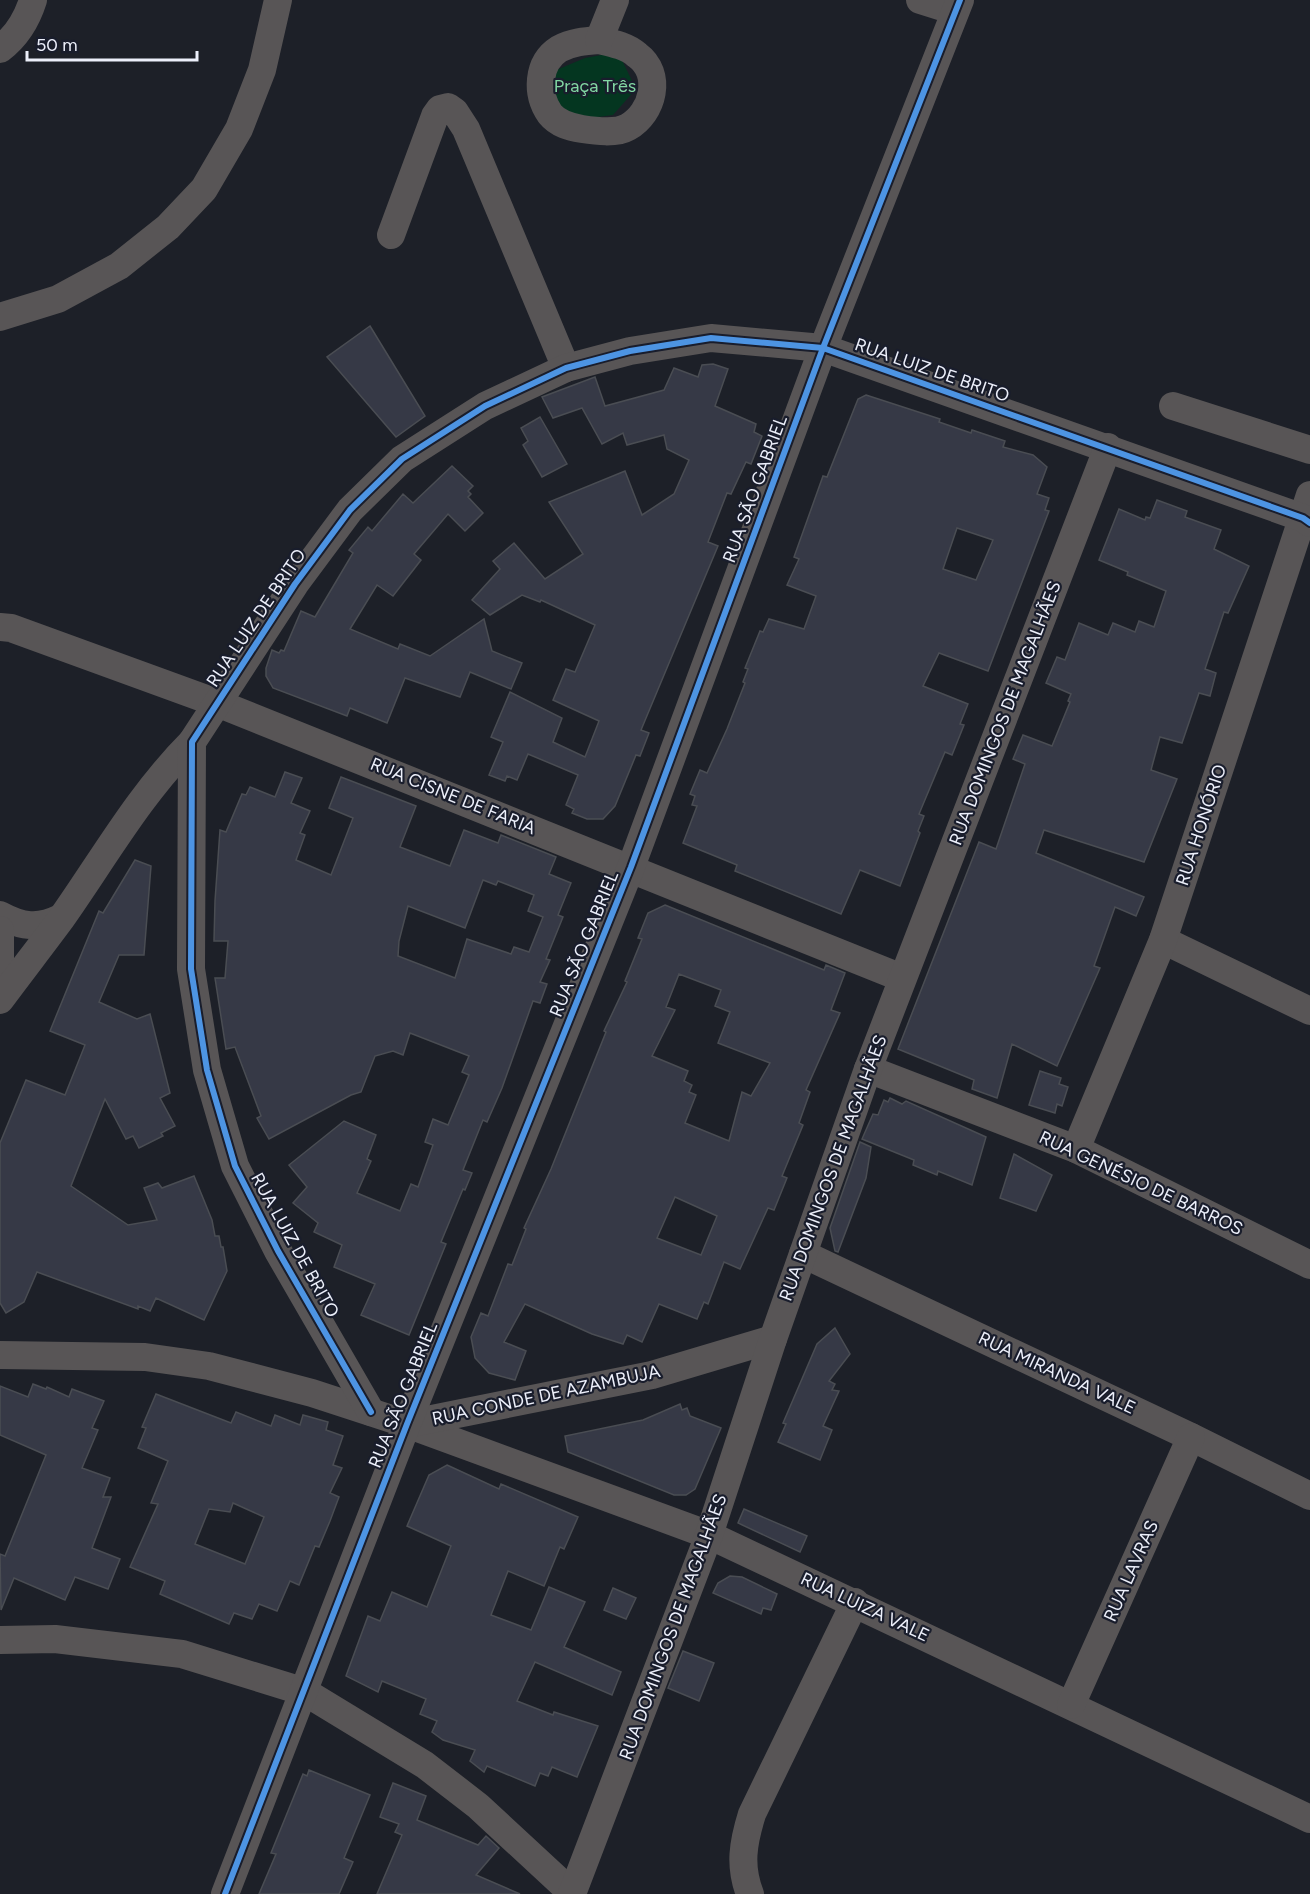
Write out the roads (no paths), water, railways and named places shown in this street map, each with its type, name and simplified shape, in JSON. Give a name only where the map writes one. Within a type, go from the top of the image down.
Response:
[{"type":"street","points":[[0,48],[10,41],[29,13],[33,0]]},
{"type":"street","points":[[0,317],[58,299],[119,266],[168,227],[204,189],[239,129],[262,70],[278,0]]},
{"type":"street","points":[[599,40],[615,0]]},
{"type":"street","points":[[920,0],[957,5]]},
{"type":"street","name":"RUA SÃO GABRIEL","points":[[225,1894],[408,1424],[631,867],[823,348],[957,5]]},
{"type":"street","points":[[390,235],[435,116],[441,109],[448,107],[466,129],[566,368]]},
{"type":"street","name":"RUA LUIZ DE BRITO","points":[[371,1412],[278,1251],[235,1166],[207,1070],[191,969],[192,742],[295,584],[350,510],[402,459],[485,406],[566,368],[630,351],[711,339],[823,348],[1108,447],[1308,512]]},
{"type":"street","points":[[1173,406],[1310,450]]},
{"type":"street","name":"RUA DOMINGOS DE MAGALHÃES","points":[[572,1893],[709,1535],[773,1339],[868,1069],[1108,447]]},
{"type":"street","name":"RUA HONÓRIO","points":[[1076,1149],[1163,940],[1308,512]]},
{"type":"street","name":"RUA CISNE DE FARIA","points":[[0,627],[11,628],[217,703],[631,867],[902,978]]},
{"type":"street","points":[[0,1000],[61,918],[134,808],[163,770],[192,742]]},
{"type":"street","points":[[0,915],[17,924],[33,927],[46,925],[61,918]]},
{"type":"street","points":[[0,930],[0,981]]},
{"type":"street","points":[[1163,940],[1310,1011]]},
{"type":"street","name":"RUA GENÉSIO DE BARROS","points":[[868,1069],[1076,1149],[1310,1265]]},
{"type":"street","name":"RUA MIRANDA VALE","points":[[803,1254],[1191,1437],[1310,1496]]},
{"type":"street","name":"RUA CONDE DE AZAMBUJA","points":[[0,1355],[145,1357],[188,1363],[312,1393],[408,1424],[652,1375],[773,1339]]},
{"type":"street","name":"RUA LUIZA VALE","points":[[408,1424],[709,1535],[855,1602],[1310,1819]]},
{"type":"street","name":"RUA LAVRAS","points":[[1071,1705],[1191,1437]]},
{"type":"street","points":[[750,1894],[742,1869],[743,1844],[752,1815],[855,1602]]},
{"type":"street","points":[[0,1640],[55,1639],[182,1654],[305,1692],[425,1765],[478,1806],[572,1893]]},
{"type":"park label","name":"Praça Três","points":[[595,86]]}]
